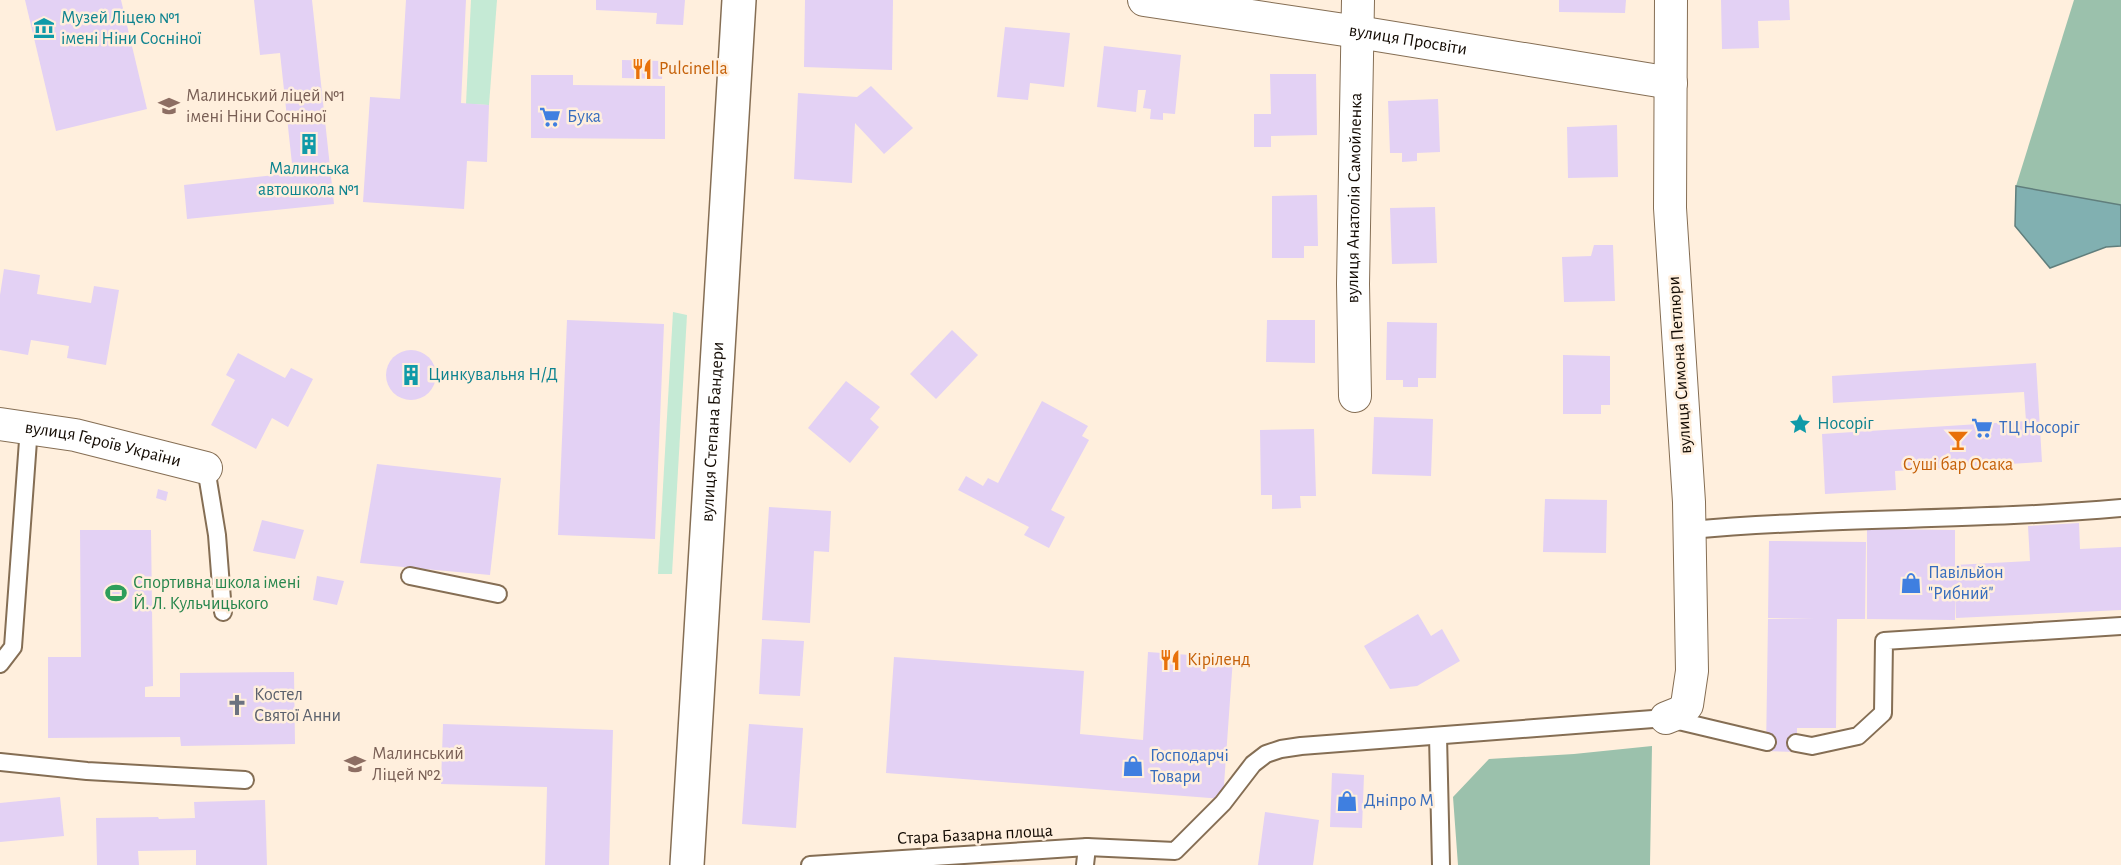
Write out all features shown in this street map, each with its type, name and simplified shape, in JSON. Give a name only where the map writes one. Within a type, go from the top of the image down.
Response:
[{"type":"street","name":"вулиця Степана Бандери","points":[[687,865],[738,0]]},
{"type":"street","name":"вулиця Просвіти","points":[[1144,0],[1671,83]]},
{"type":"street","name":"вулиця Анатолія Самойленка","points":[[1355,396],[1353,285],[1358,0]]},
{"type":"street","name":"вулиця Симона Петлюри","points":[[1666,717],[1681,712],[1687,705],[1692,671],[1690,530],[1684,402],[1673,275],[1670,208],[1671,0]]},
{"type":"street","name":"вулиця Героїв України","points":[[14,426],[75,435],[206,468]]},
{"type":"lane","points":[[0,664],[13,647],[14,426]]},
{"type":"lane","points":[[206,468],[218,535],[223,612]]},
{"type":"lane","points":[[1690,530],[1763,524],[2062,513],[2121,508]]},
{"type":"lane","points":[[410,576],[498,594]]},
{"type":"lane","points":[[1796,743],[1812,746],[1858,736],[1883,713],[1884,641],[2121,626]]},
{"type":"lane","points":[[1442,865],[1438,736],[1666,717],[1767,742]]},
{"type":"lane","name":"Стара Базарна площа","points":[[810,865],[1087,847],[1175,851],[1223,803],[1253,764],[1266,754],[1301,746],[1438,736]]},
{"type":"lane","points":[[0,762],[87,771],[245,780]]},
{"type":"lane","points":[[1085,865],[1087,847]]},
{"type":"green space","points":[[471,0],[497,0],[489,105],[466,104]]},
{"type":"green space","points":[[2074,0],[2121,0],[2121,205],[2016,186]]},
{"type":"green space","points":[[673,312],[687,315],[672,574],[658,574]]},
{"type":"green space","points":[[1652,746],[1650,865],[1458,865],[1453,797],[1489,759]]},
{"type":"water","points":[[2016,186],[2121,205],[2121,246],[2106,247],[2050,268],[2015,226]]},
{"type":"building","points":[[25,0],[121,0],[147,109],[56,131]]},
{"type":"building","name":"Малинська автошкола №1","points":[[254,0],[312,0],[334,204],[187,219],[184,185],[293,173],[280,53],[260,55]]},
{"type":"building","points":[[406,0],[466,0],[461,103],[489,105],[487,162],[467,161],[464,209],[363,202],[370,97],[400,99]]},
{"type":"building","points":[[596,0],[685,0],[683,25],[656,24],[657,13],[596,10]]},
{"type":"building","points":[[805,0],[893,0],[892,70],[804,67]]},
{"type":"building","points":[[1559,0],[1626,0],[1625,13],[1559,12]]},
{"type":"building","points":[[1721,0],[1789,0],[1790,20],[1758,21],[1759,48],[1722,49]]},
{"type":"building","points":[[1005,27],[1070,33],[1064,87],[1030,83],[1028,100],[997,97]]},
{"type":"building","points":[[1104,46],[1181,55],[1175,114],[1163,113],[1163,120],[1150,119],[1151,109],[1143,108],[1146,90],[1138,90],[1136,112],[1097,107]]},
{"type":"building","name":"Pulcinella","points":[[622,60],[663,61],[662,79],[622,78]]},
{"type":"building","points":[[1270,74],[1316,74],[1317,135],[1271,136],[1271,147],[1254,147],[1254,114],[1271,114]]},
{"type":"building","points":[[531,75],[573,75],[573,85],[665,86],[665,139],[531,138]]},
{"type":"building","points":[[871,86],[913,128],[884,154],[855,123],[852,183],[794,179],[798,93],[857,97]]},
{"type":"building","points":[[1438,99],[1440,152],[1417,153],[1417,161],[1402,162],[1402,153],[1390,153],[1388,101]]},
{"type":"building","points":[[1617,125],[1618,177],[1568,178],[1567,127]]},
{"type":"building","points":[[1317,195],[1318,246],[1304,246],[1304,258],[1272,258],[1272,196]]},
{"type":"building","points":[[1435,207],[1437,263],[1392,264],[1390,208]]},
{"type":"building","points":[[1594,245],[1613,245],[1615,301],[1564,302],[1562,257],[1591,256]]},
{"type":"building","points":[[4,269],[40,275],[37,294],[91,303],[94,286],[119,290],[106,365],[67,358],[69,346],[31,340],[28,355],[0,350],[0,295]]},
{"type":"building","points":[[567,320],[664,324],[655,539],[558,535]]},
{"type":"building","points":[[1267,320],[1315,320],[1315,363],[1266,362]]},
{"type":"building","points":[[1387,322],[1437,323],[1436,378],[1418,378],[1418,387],[1403,387],[1403,380],[1386,380]]},
{"type":"building","points":[[952,330],[978,355],[936,399],[910,374]]},
{"type":"building","name":"Цинкувальня Н/Д","points":[[406,350],[416,350],[429,357],[436,370],[436,380],[429,393],[416,400],[406,400],[397,396],[390,389],[386,380],[386,370],[390,361],[397,354]]},
{"type":"building","points":[[238,353],[285,378],[291,368],[313,379],[288,427],[272,418],[256,449],[211,425],[235,380],[226,375]]},
{"type":"building","points":[[1563,355],[1610,356],[1610,405],[1601,405],[1601,414],[1563,414]]},
{"type":"building","name":"ТЦ Носоріг","points":[[2036,363],[2042,462],[1895,471],[1896,490],[1825,494],[1822,434],[2026,421],[2024,392],[1833,403],[1832,376]]},
{"type":"building","points":[[846,381],[880,407],[870,419],[879,427],[850,463],[808,428]]},
{"type":"building","points":[[1042,401],[1088,426],[1082,436],[1089,440],[1051,510],[1065,517],[1049,548],[1024,535],[1029,527],[958,490],[966,476],[983,486],[988,478],[998,483]]},
{"type":"building","points":[[1374,417],[1433,419],[1431,476],[1372,474]]},
{"type":"building","points":[[1314,429],[1316,496],[1300,496],[1301,508],[1272,509],[1272,495],[1261,495],[1260,430]]},
{"type":"building","points":[[377,464],[501,478],[490,575],[360,563]]},
{"type":"building","points":[[158,489],[168,492],[166,501],[156,498]]},
{"type":"building","points":[[1545,499],[1607,500],[1606,553],[1543,552]]},
{"type":"building","points":[[769,507],[831,511],[829,552],[814,551],[810,623],[762,620]]},
{"type":"building","points":[[262,520],[304,530],[295,559],[253,551]]},
{"type":"building","points":[[2079,523],[2080,549],[2121,547],[2121,610],[1956,618],[1955,592],[1955,620],[1867,619],[1867,529],[1955,530],[1955,565],[2030,561],[2028,526]]},
{"type":"building","name":"Спортивна школа імені Й. Л. Кульчицького","points":[[80,530],[151,530],[153,686],[145,687],[145,697],[180,697],[180,673],[294,672],[295,744],[181,746],[180,737],[48,738],[48,657],[81,657]]},
{"type":"building","points":[[1769,541],[1866,542],[1865,619],[1837,619],[1836,728],[1797,728],[1797,752],[1766,751],[1768,619],[1815,619],[1768,618]]},
{"type":"building","points":[[317,576],[344,581],[337,605],[313,600]]},
{"type":"building","points":[[1418,614],[1431,636],[1442,629],[1460,661],[1417,686],[1390,689],[1364,646]]},
{"type":"building","points":[[762,639],[804,641],[800,696],[759,694]]},
{"type":"building","points":[[1148,652],[1233,658],[1223,799],[886,773],[894,657],[1084,671],[1080,734],[1143,740]]},
{"type":"building","points":[[443,724],[613,730],[609,865],[545,865],[547,787],[441,784]]},
{"type":"building","points":[[749,724],[803,728],[796,828],[742,824]]},
{"type":"building","name":"Дніпро М","points":[[1332,773],[1364,775],[1362,828],[1330,827]]},
{"type":"building","points":[[60,797],[64,836],[0,842],[0,803]]},
{"type":"building","points":[[265,800],[267,865],[196,865],[196,850],[138,851],[139,865],[97,865],[96,818],[195,818],[194,802]]},
{"type":"building","points":[[1265,812],[1319,820],[1313,865],[1258,865]]},
{"type":"place","name":"Музей Ліцею №1 імені Ніни Сосніної","points":[[44,28]]},
{"type":"place","name":"Pulcinella","points":[[642,69]]},
{"type":"place","name":"Малинський ліцей №1 імені Ніни Сосніної","points":[[169,106]]},
{"type":"place","name":"Бука","points":[[550,117]]},
{"type":"place","name":"Малинська автошкола №1","points":[[309,144]]},
{"type":"place","name":"Цинкувальня Н/Д","points":[[411,375]]},
{"type":"place","name":"Носоріг","points":[[1800,424]]},
{"type":"place","name":"ТЦ Носоріг","points":[[1982,428]]},
{"type":"place","name":"Суші бар Осака","points":[[1958,440]]},
{"type":"place","name":"Павільйон \"Рибний\"","points":[[1911,583]]},
{"type":"place","name":"Спортивна школа імені Й. Л. Кульчицького","points":[[116,593]]},
{"type":"place","name":"Кіріленд","points":[[1170,660]]},
{"type":"place","name":"Костел Святої Анни","points":[[237,705]]},
{"type":"place","name":"Малинський Ліцей №2","points":[[355,764]]},
{"type":"place","name":"Господарчі Товари","points":[[1133,766]]},
{"type":"place","name":"Дніпро М","points":[[1347,801]]}]
